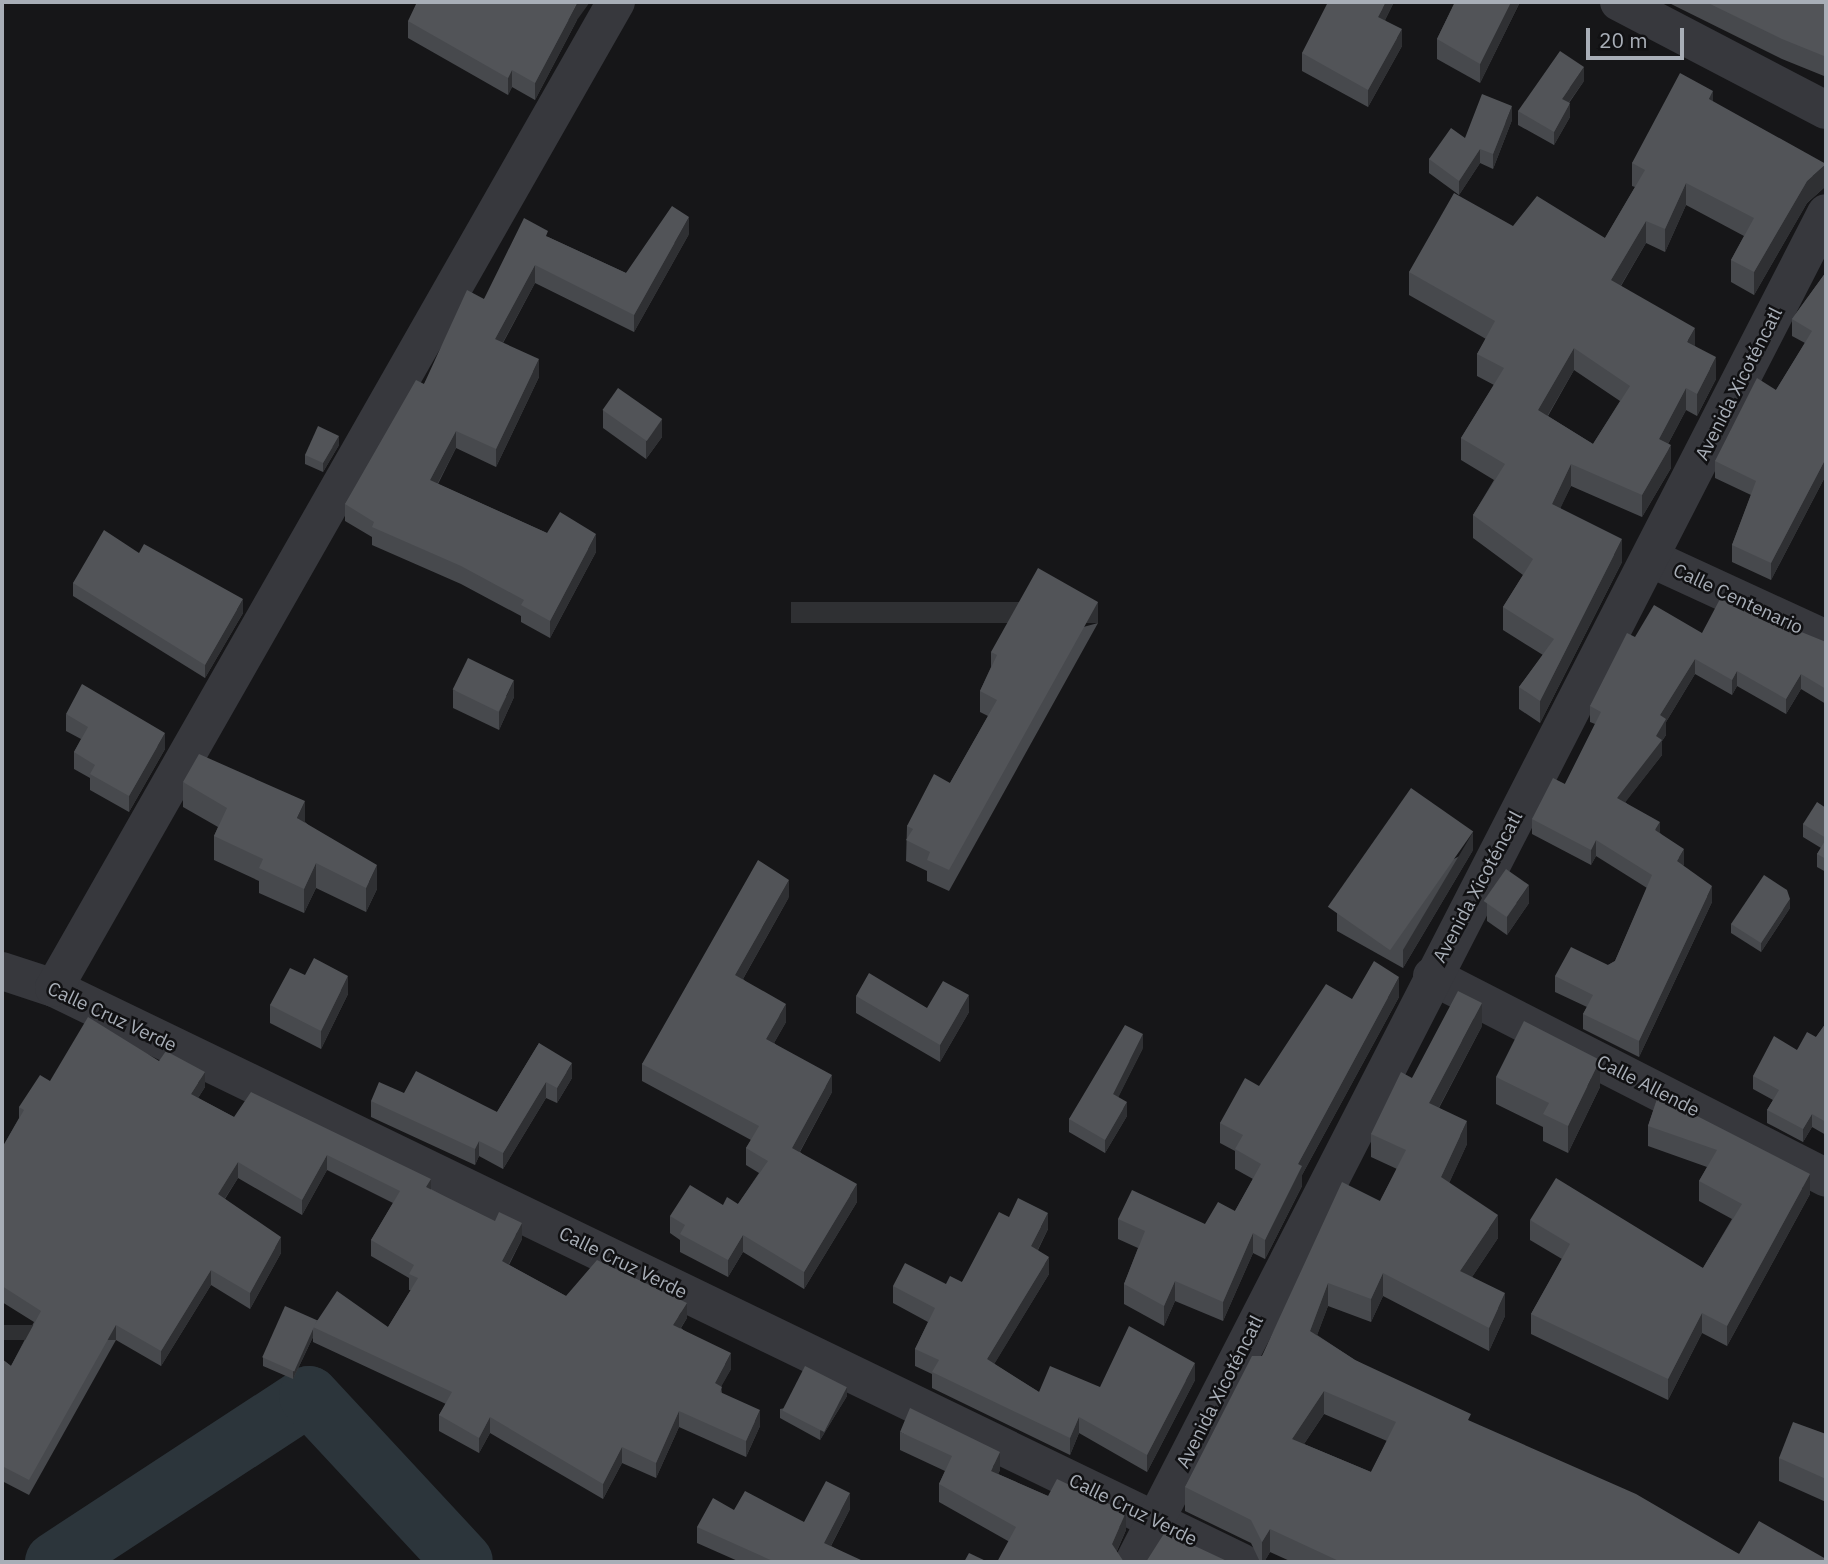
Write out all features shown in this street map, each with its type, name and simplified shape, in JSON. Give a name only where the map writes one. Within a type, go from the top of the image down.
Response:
[{"type":"street","points":[[54,988],[616,2]]},
{"type":"street","points":[[1619,2],[1826,110]]},
{"type":"street","name":"Avenida Xicoténcatl","points":[[1134,1562],[1432,976],[1826,213]]},
{"type":"street","name":"Calle Centenario","points":[[1650,558],[1826,639]]},
{"type":"street","name":"Calle Cruz Verde","points":[[2,971],[54,988],[1241,1562]]},
{"type":"street","name":"Calle Allende","points":[[1432,976],[1826,1178]]},
{"type":"building","points":[[417,2],[578,2],[535,83],[512,70],[508,78],[408,21]]},
{"type":"building","points":[[1328,2],[1386,2],[1378,17],[1402,29],[1368,90],[1302,53]]},
{"type":"building","points":[[1455,2],[1511,2],[1480,64],[1437,39]]},
{"type":"building","points":[[1706,2],[1826,2],[1826,53],[1824,56],[1782,39]]},
{"type":"building","points":[[1560,51],[1584,67],[1562,99],[1570,103],[1554,132],[1518,111]]},
{"type":"building","points":[[1680,73],[1713,91],[1709,99],[1826,164],[1807,181],[1754,272],[1731,260],[1754,218],[1686,183],[1665,229],[1646,221],[1611,280],[1695,328],[1687,342],[1716,357],[1697,394],[1686,388],[1659,439],[1671,445],[1642,495],[1571,464],[1552,504],[1622,539],[1540,701],[1519,687],[1554,639],[1503,607],[1533,559],[1473,515],[1505,464],[1461,438],[1504,368],[1477,354],[1495,321],[1409,272],[1454,193],[1513,226],[1537,196],[1605,238],[1645,170],[1632,163]],"holes":[[[1574,348],[1630,386],[1593,444],[1538,410]]]},
{"type":"building","points":[[1482,94],[1512,106],[1493,154],[1480,149],[1459,181],[1429,159],[1451,128],[1465,138]]},
{"type":"building","points":[[672,206],[689,217],[634,315],[535,265],[495,339],[539,359],[496,449],[456,431],[430,480],[547,533],[560,512],[596,534],[550,621],[521,605],[524,600],[461,566],[372,527],[374,522],[345,504],[416,380],[424,384],[467,290],[484,299],[524,218],[548,231],[546,236],[626,273]]},
{"type":"building","points":[[1826,272],[1826,458],[1771,563],[1732,545],[1756,481],[1715,461],[1757,378],[1776,390],[1812,331],[1792,319]]},
{"type":"building","points":[[618,388],[662,419],[647,441],[603,410]]},
{"type":"building","points":[[318,426],[339,436],[323,463],[305,455]]},
{"type":"building","points":[[104,530],[139,553],[144,544],[243,599],[205,665],[73,583]]},
{"type":"building","points":[[1038,568],[1098,602],[949,870],[927,860],[930,852],[906,840],[913,829],[907,826],[934,774],[950,783],[997,700],[980,691],[997,655],[991,652]]},
{"type":"building","points":[[1720,599],[1826,642],[1826,689],[1801,674],[1786,699],[1737,671],[1732,680],[1695,659],[1660,715],[1666,719],[1656,736],[1662,740],[1617,798],[1660,822],[1655,830],[1684,849],[1677,861],[1712,886],[1639,1041],[1583,1014],[1593,995],[1555,976],[1571,947],[1608,965],[1615,961],[1652,875],[1596,840],[1591,850],[1532,819],[1553,778],[1565,784],[1601,712],[1590,706],[1627,633],[1635,637],[1654,605],[1702,633]]},
{"type":"building","points":[[468,658],[514,680],[498,712],[453,689]]},
{"type":"building","points":[[82,684],[165,733],[129,796],[90,774],[95,765],[74,752],[88,727],[66,714]]},
{"type":"building","points":[[199,754],[305,801],[297,818],[377,865],[366,888],[316,863],[304,889],[259,868],[263,859],[214,836],[227,808],[183,782]]},
{"type":"building","points":[[1411,788],[1473,832],[1390,950],[1328,907]]},
{"type":"building","points":[[1817,802],[1826,808],[1826,838],[1803,824]]},
{"type":"building","points":[[1826,839],[1826,859],[1817,854]]},
{"type":"building","points":[[758,860],[789,880],[735,975],[786,1004],[766,1039],[832,1075],[792,1148],[857,1184],[804,1272],[743,1235],[728,1260],[680,1234],[685,1225],[670,1216],[690,1185],[723,1205],[727,1197],[738,1204],[768,1161],[746,1148],[759,1126],[642,1064]]},
{"type":"building","points":[[1506,869],[1529,885],[1507,917],[1484,901]]},
{"type":"building","points":[[1764,875],[1787,890],[1790,899],[1761,943],[1731,924]]},
{"type":"building","points":[[314,958],[348,976],[321,1031],[270,1005],[290,968],[305,975]]},
{"type":"building","points":[[1374,961],[1399,977],[1298,1164],[1302,1166],[1265,1240],[1253,1233],[1223,1302],[1175,1281],[1164,1306],[1124,1284],[1145,1231],[1118,1219],[1132,1190],[1205,1224],[1218,1202],[1235,1211],[1261,1164],[1235,1149],[1243,1135],[1220,1123],[1245,1078],[1259,1086],[1326,984],[1352,999]]},
{"type":"building","points":[[869,973],[927,1008],[943,981],[969,995],[940,1045],[856,996]]},
{"type":"building","points":[[1458,991],[1482,1003],[1429,1103],[1467,1121],[1441,1177],[1498,1215],[1460,1271],[1505,1293],[1489,1328],[1383,1273],[1371,1299],[1328,1283],[1310,1331],[1355,1360],[1471,1414],[1468,1420],[1636,1494],[1739,1554],[1759,1521],[1826,1559],[1826,1562],[1341,1562],[1270,1529],[1262,1542],[1251,1520],[1185,1487],[1252,1356],[1262,1356],[1342,1182],[1380,1201],[1406,1150],[1371,1134],[1401,1072],[1412,1078]],"holes":[[[1324,1391],[1396,1422],[1371,1472],[1292,1439]]]},
{"type":"building","points":[[88,1017],[159,1061],[166,1051],[205,1072],[191,1094],[234,1117],[251,1092],[431,1179],[426,1187],[495,1221],[499,1212],[522,1223],[502,1261],[566,1296],[597,1260],[687,1303],[673,1325],[731,1353],[715,1383],[722,1387],[720,1392],[760,1410],[746,1441],[679,1411],[656,1463],[622,1447],[603,1484],[490,1417],[479,1438],[439,1415],[452,1392],[313,1327],[337,1291],[388,1327],[418,1278],[409,1274],[414,1265],[371,1240],[400,1191],[327,1155],[302,1200],[238,1162],[218,1194],[281,1237],[250,1293],[211,1270],[161,1351],[116,1325],[29,1480],[2,1466],[2,1359],[11,1366],[41,1311],[2,1286],[2,1148],[24,1110],[19,1107],[40,1075],[50,1081]]},
{"type":"building","points":[[1524,1021],[1600,1060],[1568,1126],[1543,1114],[1549,1103],[1496,1077]]},
{"type":"building","points":[[1826,1023],[1826,1122],[1812,1114],[1803,1129],[1767,1110],[1779,1090],[1753,1076],[1774,1036],[1797,1050],[1807,1032],[1816,1037]]},
{"type":"building","points":[[1125,1025],[1143,1034],[1113,1094],[1127,1102],[1105,1140],[1069,1119]]},
{"type":"building","points":[[539,1043],[572,1063],[557,1088],[546,1082],[503,1153],[479,1141],[475,1149],[371,1101],[379,1082],[404,1093],[416,1071],[497,1112]]},
{"type":"building","points":[[1658,1096],[1810,1174],[1727,1326],[1702,1313],[1668,1379],[1531,1314],[1570,1244],[1530,1220],[1556,1178],[1703,1268],[1742,1204],[1699,1181],[1717,1150],[1648,1126]]},
{"type":"building","points":[[1018,1198],[1048,1213],[1031,1246],[1049,1257],[987,1359],[1039,1392],[1050,1366],[1100,1387],[1129,1326],[1195,1363],[1147,1455],[1079,1417],[1070,1438],[932,1372],[939,1360],[915,1349],[935,1308],[893,1286],[905,1263],[946,1284],[950,1276],[962,1282],[999,1212],[1009,1217]]},
{"type":"building","points":[[285,1306],[317,1320],[294,1371],[262,1357]]},
{"type":"building","points":[[805,1366],[847,1387],[824,1432],[782,1411]]},
{"type":"building","points":[[910,1408],[1000,1452],[991,1471],[1048,1496],[1057,1479],[1126,1512],[1112,1544],[1124,1562],[997,1562],[1016,1527],[939,1484],[952,1456],[900,1432]]},
{"type":"building","points":[[1793,1422],[1826,1434],[1826,1479],[1779,1458]]},
{"type":"building","points":[[826,1481],[850,1493],[824,1543],[861,1562],[775,1562],[697,1527],[713,1498],[734,1510],[745,1491],[804,1522]]},
{"type":"building","points":[[1165,1532],[1229,1562],[1146,1562]]},
{"type":"building","points":[[969,1553],[988,1562],[964,1562]]},
{"type":"waterway","points":[[55,1562],[309,1396],[463,1562]]}]
